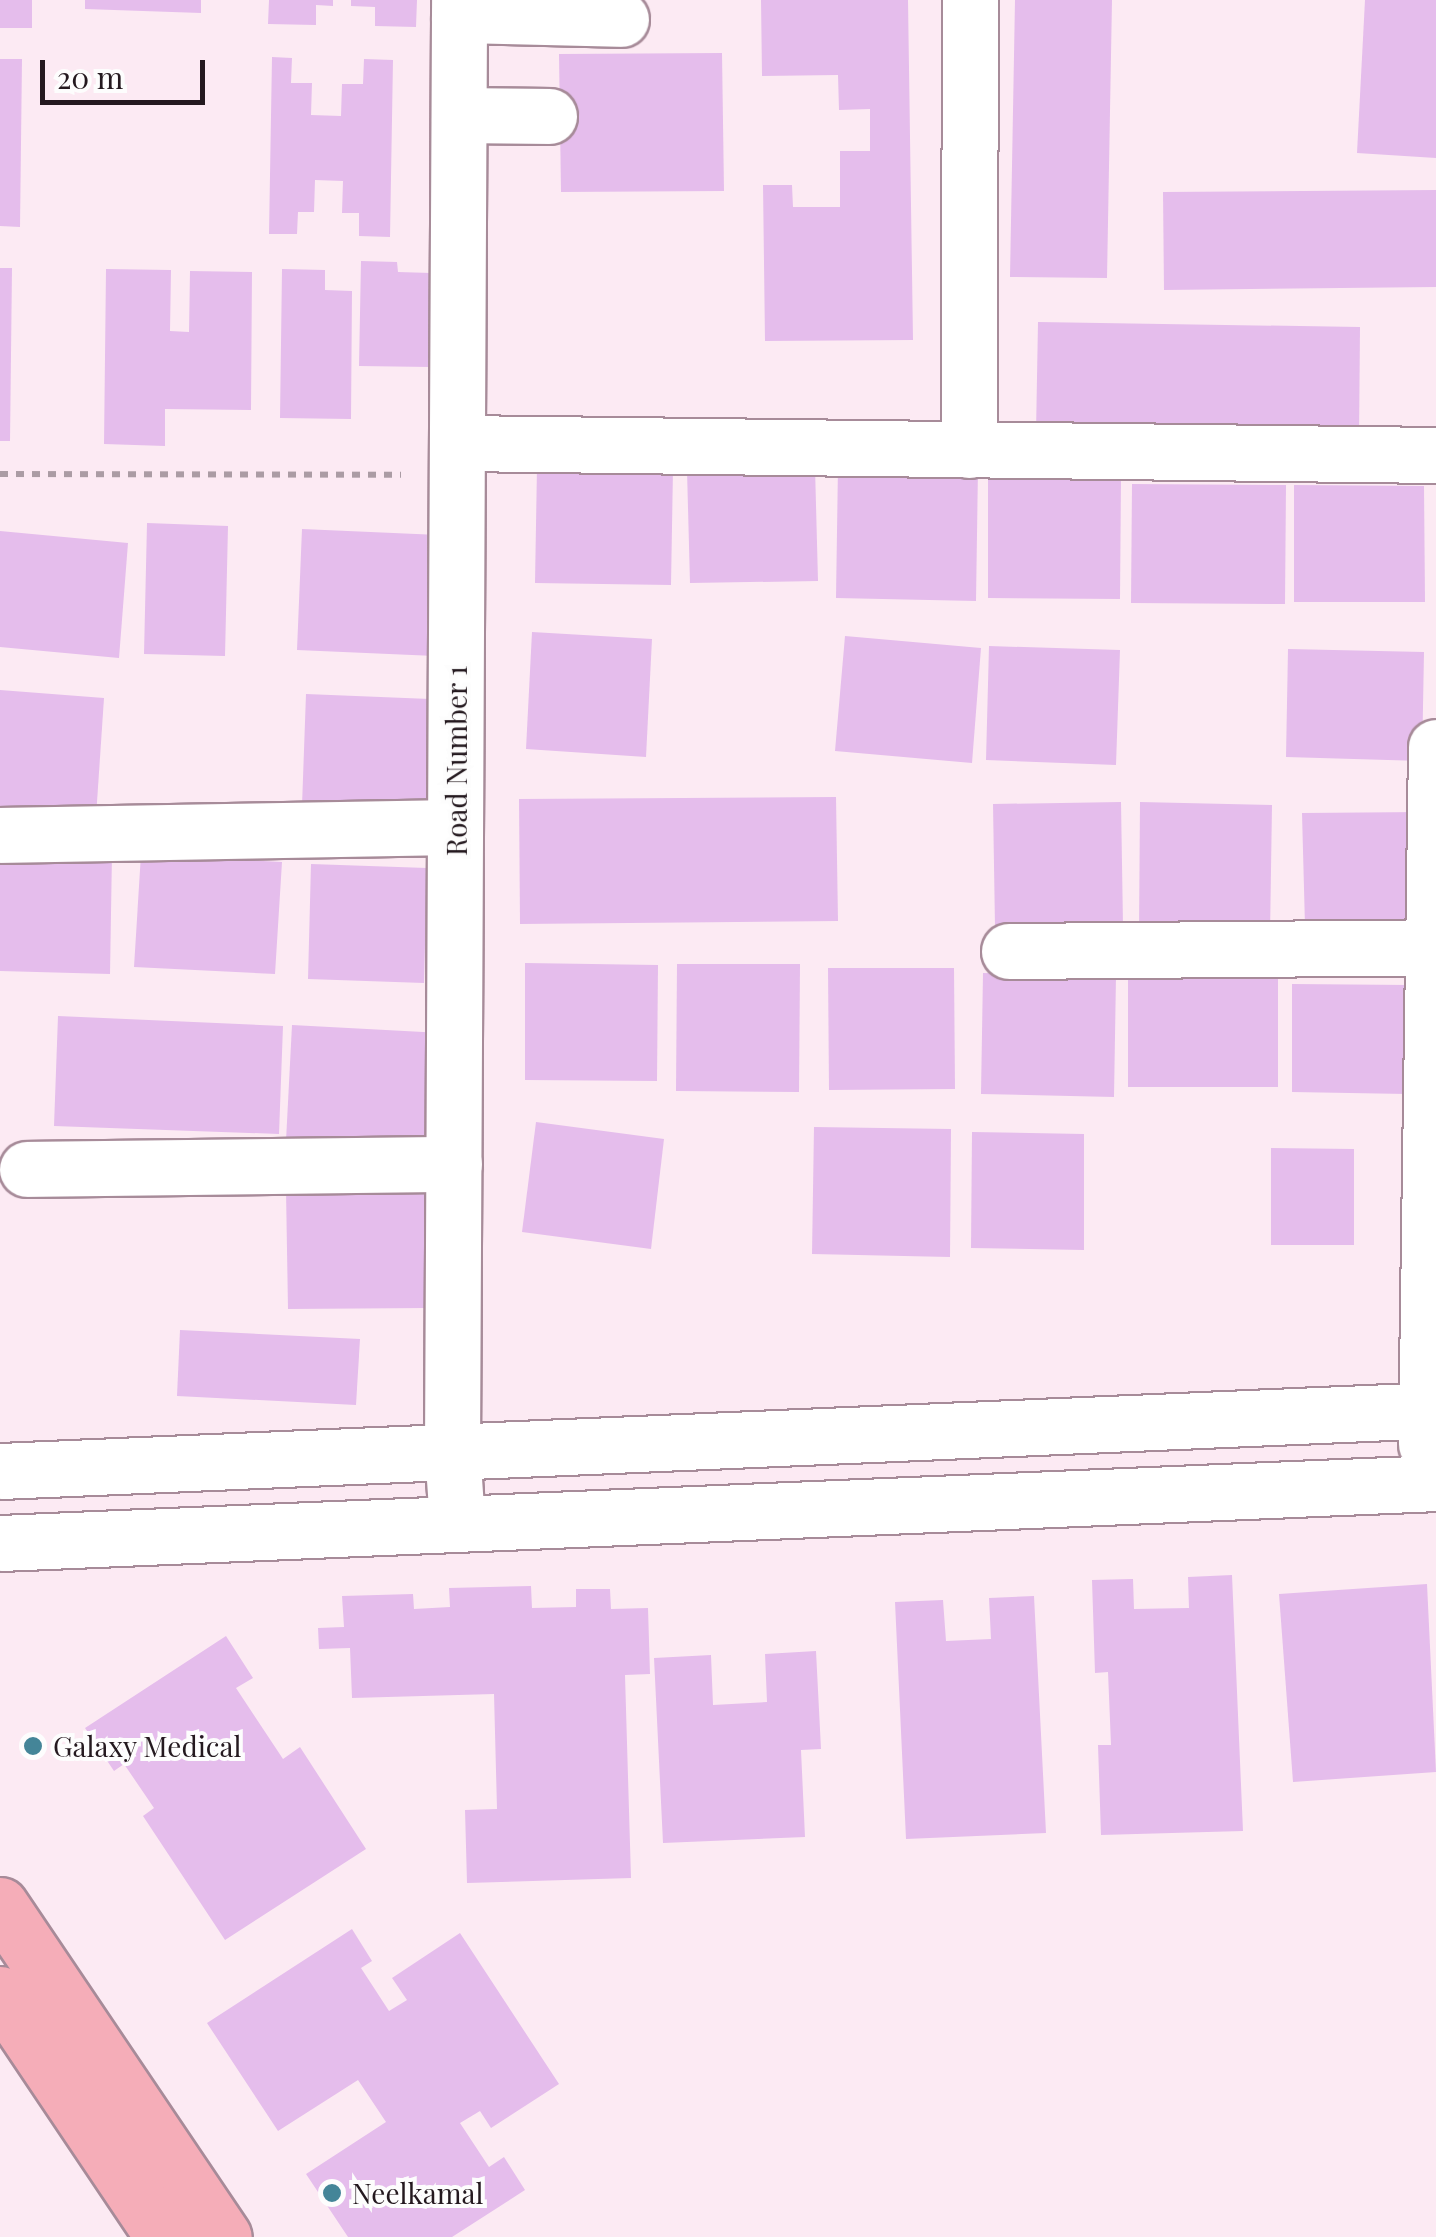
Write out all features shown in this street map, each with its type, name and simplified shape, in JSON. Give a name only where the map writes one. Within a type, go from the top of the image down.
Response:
[{"type":"main road","points":[[0,1905],[224,2237]]},
{"type":"main road","points":[[0,1994],[164,2237]]},
{"type":"street","points":[[970,0],[970,450]]},
{"type":"street","points":[[459,8],[621,19]]},
{"type":"street","name":"Road Number 1","points":[[458,1522],[452,1452],[459,8]]},
{"type":"street","points":[[459,115],[549,116]]},
{"type":"street","points":[[457,459],[970,450],[1436,455]]},
{"type":"street","points":[[0,1543],[1431,1483],[1436,748]]},
{"type":"street","points":[[0,835],[455,827]]},
{"type":"street","points":[[1008,951],[1433,947]]},
{"type":"street","points":[[27,1169],[454,1164]]},
{"type":"street","points":[[0,1471],[1431,1410]]},
{"type":"path","points":[[0,474],[457,459]]},
{"type":"building","points":[[0,0],[32,0],[32,28],[0,28]]},
{"type":"building","points":[[85,0],[201,0],[201,13],[85,9]]},
{"type":"building","points":[[269,0],[333,0],[333,6],[316,5],[316,25],[268,24]]},
{"type":"building","points":[[351,0],[417,0],[416,27],[375,26],[375,7],[351,6]]},
{"type":"building","points":[[761,0],[908,0],[913,340],[765,341],[763,185],[792,185],[793,207],[840,207],[840,151],[870,151],[870,109],[839,110],[838,75],[762,76]]},
{"type":"building","points":[[1015,0],[1112,0],[1107,278],[1010,277]]},
{"type":"building","points":[[1365,0],[1436,0],[1436,158],[1357,153]]},
{"type":"building","points":[[722,53],[724,191],[561,192],[559,54]]},
{"type":"building","points":[[272,57],[292,58],[291,83],[312,83],[311,115],[341,116],[342,84],[363,84],[364,59],[393,60],[390,237],[359,236],[359,213],[342,213],[343,181],[315,180],[314,212],[298,212],[297,234],[269,234]]},
{"type":"building","points":[[0,59],[22,59],[20,227],[0,226]]},
{"type":"building","points":[[1436,190],[1436,287],[1164,290],[1163,192]]},
{"type":"building","points":[[361,261],[397,262],[398,272],[431,273],[430,367],[359,366]]},
{"type":"building","points":[[0,268],[12,268],[10,441],[0,441]]},
{"type":"building","points":[[106,269],[171,270],[170,331],[189,332],[190,271],[252,272],[251,410],[165,409],[165,446],[104,444]]},
{"type":"building","points":[[282,269],[325,270],[325,290],[352,291],[351,419],[280,418]]},
{"type":"building","points":[[1038,322],[1360,327],[1359,439],[1036,433]]},
{"type":"building","points":[[838,466],[978,468],[976,601],[836,598]]},
{"type":"building","points":[[537,467],[673,469],[671,585],[535,583]]},
{"type":"building","points":[[815,467],[818,581],[690,583],[687,470]]},
{"type":"building","points":[[988,475],[1121,477],[1120,599],[988,598]]},
{"type":"building","points":[[1132,484],[1286,485],[1285,604],[1131,603]]},
{"type":"building","points":[[1294,485],[1424,486],[1425,602],[1294,602]]},
{"type":"building","points":[[147,523],[228,526],[225,656],[144,654]]},
{"type":"building","points":[[302,529],[439,535],[435,656],[297,650]]},
{"type":"building","points":[[0,531],[128,543],[119,658],[0,647]]},
{"type":"building","points":[[532,632],[652,639],[646,757],[526,749]]},
{"type":"building","points":[[845,636],[981,648],[972,763],[835,751]]},
{"type":"building","points":[[989,646],[1120,650],[1116,765],[986,760]]},
{"type":"building","points":[[1288,649],[1424,652],[1422,761],[1286,757]]},
{"type":"building","points":[[0,690],[104,698],[96,817],[0,810]]},
{"type":"building","points":[[306,694],[430,699],[426,811],[302,806]]},
{"type":"building","points":[[836,797],[838,921],[520,924],[519,799]]},
{"type":"building","points":[[1121,802],[1123,926],[995,927],[993,804]]},
{"type":"building","points":[[1140,802],[1272,805],[1270,935],[1139,933]]},
{"type":"building","points":[[1422,812],[1424,924],[1305,926],[1302,813]]},
{"type":"building","points":[[0,850],[112,853],[110,974],[0,971]]},
{"type":"building","points":[[141,854],[282,862],[275,974],[134,967]]},
{"type":"building","points":[[311,864],[427,868],[424,983],[308,979]]},
{"type":"building","points":[[525,963],[658,965],[657,1081],[525,1080]]},
{"type":"building","points":[[677,964],[800,964],[799,1092],[676,1091]]},
{"type":"building","points":[[828,968],[954,968],[955,1089],[829,1090]]},
{"type":"building","points":[[983,973],[1116,976],[1114,1097],[981,1094]]},
{"type":"building","points":[[1278,973],[1278,1087],[1128,1087],[1128,974]]},
{"type":"building","points":[[1292,984],[1409,985],[1407,1094],[1292,1092]]},
{"type":"building","points":[[58,1016],[283,1026],[279,1134],[54,1126]]},
{"type":"building","points":[[292,1025],[442,1033],[436,1150],[286,1141]]},
{"type":"building","points":[[536,1122],[664,1139],[651,1249],[522,1232]]},
{"type":"building","points":[[814,1127],[951,1129],[950,1257],[812,1254]]},
{"type":"building","points":[[972,1132],[1084,1134],[1084,1250],[971,1248]]},
{"type":"building","points":[[1271,1148],[1354,1149],[1354,1245],[1271,1245]]},
{"type":"building","points":[[425,1188],[427,1308],[288,1309],[286,1190]]},
{"type":"building","points":[[180,1330],[360,1339],[356,1405],[177,1396]]},
{"type":"building","points":[[1232,1575],[1243,1831],[1101,1835],[1098,1745],[1111,1745],[1108,1672],[1095,1673],[1092,1580],[1133,1579],[1134,1609],[1189,1608],[1188,1577]]},
{"type":"building","points":[[1427,1584],[1436,1772],[1293,1782],[1279,1594]]},
{"type":"building","points":[[531,1586],[532,1608],[576,1607],[576,1589],[610,1589],[611,1609],[648,1608],[650,1674],[625,1675],[631,1878],[467,1883],[465,1810],[497,1809],[494,1694],[352,1698],[350,1648],[319,1649],[318,1628],[344,1627],[342,1596],[413,1594],[414,1609],[450,1607],[449,1588]]},
{"type":"building","points":[[1034,1596],[1046,1833],[906,1839],[895,1602],[943,1600],[946,1641],[991,1639],[989,1598]]},
{"type":"building","points":[[226,1636],[253,1678],[236,1688],[283,1759],[300,1747],[366,1849],[225,1940],[143,1816],[154,1808],[124,1764],[114,1771],[85,1728]]},
{"type":"building","points":[[816,1651],[821,1749],[801,1750],[805,1837],[663,1843],[654,1658],[711,1655],[713,1705],[767,1702],[765,1654]]},
{"type":"building","points":[[352,1929],[372,1961],[361,1968],[389,2011],[407,2000],[392,1978],[460,1933],[559,2084],[491,2128],[480,2111],[460,2123],[489,2167],[504,2157],[525,2190],[452,2237],[348,2237],[306,2174],[386,2122],[358,2080],[278,2131],[207,2023]]},
{"type":"place","name":"Galaxy Medical","points":[[33,1746]]},
{"type":"place","name":"Neelkamal","points":[[332,2193]]}]
